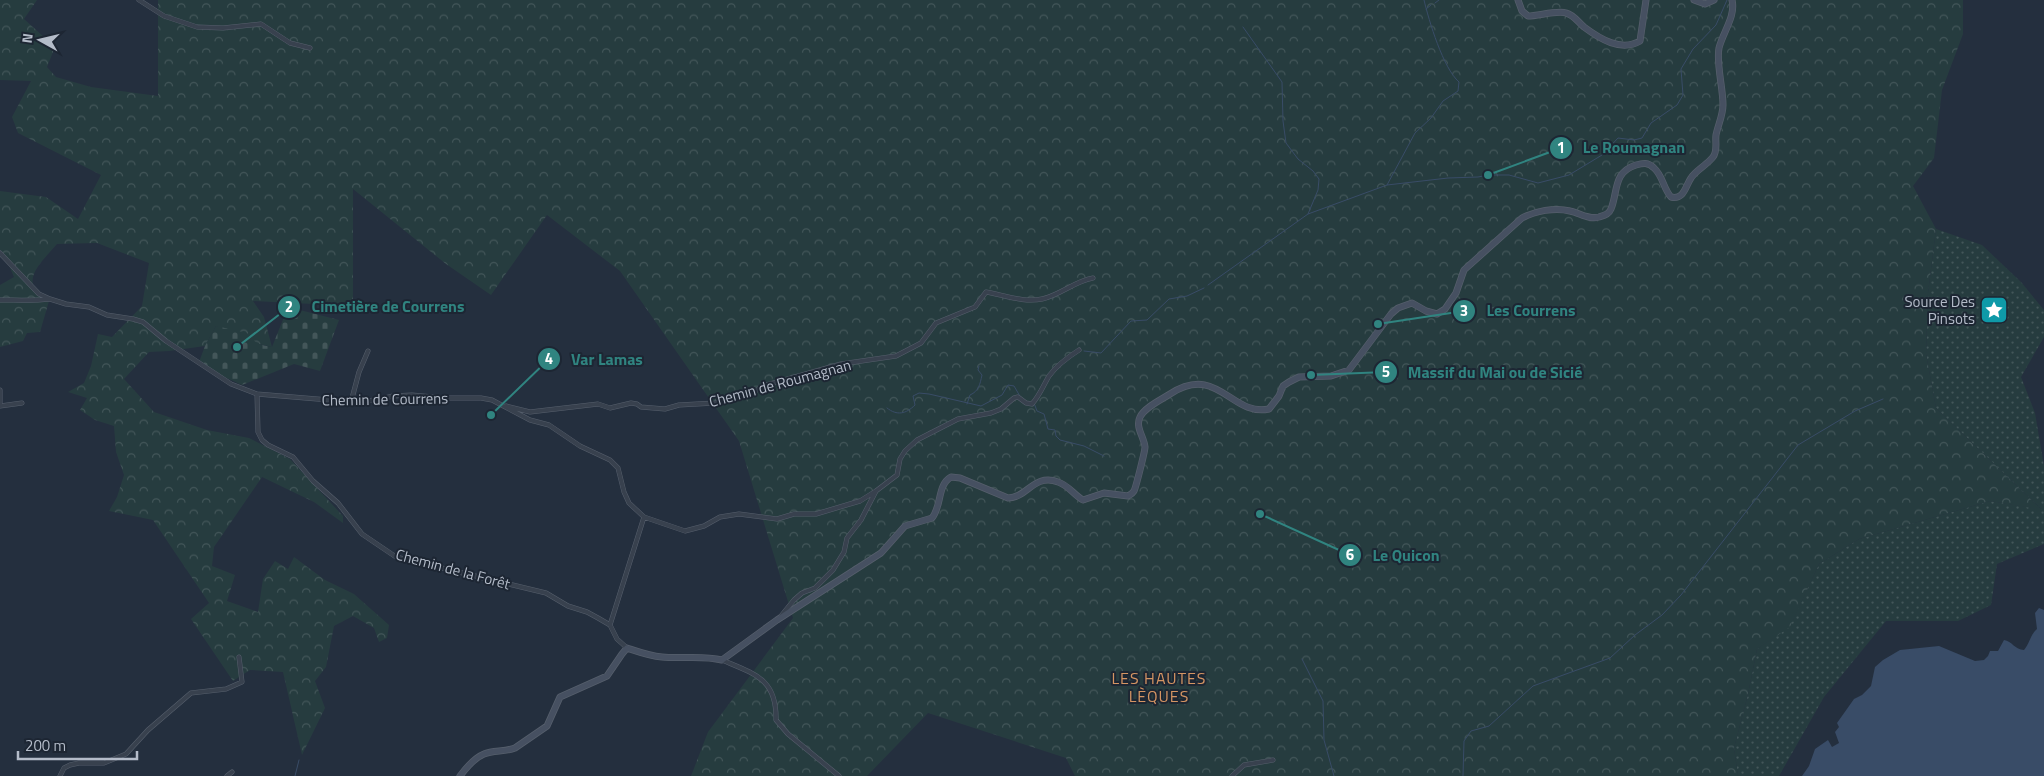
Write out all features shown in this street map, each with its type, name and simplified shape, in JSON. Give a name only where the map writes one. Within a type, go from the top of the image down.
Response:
[{"type":"street","points":[[139,0],[164,16],[197,26],[223,28],[261,24],[290,43],[310,48]]},
{"type":"street","points":[[1518,0],[1522,11],[1528,16],[1564,12],[1602,38],[1616,44],[1631,46],[1640,41],[1646,0]]},
{"type":"street","points":[[1694,0],[1705,4],[1714,0]]},
{"type":"street","points":[[722,660],[777,620],[881,552],[905,526],[932,518],[937,511],[944,483],[951,477],[960,478],[1008,498],[1015,497],[1037,482],[1047,480],[1063,484],[1083,500],[1104,493],[1128,496],[1134,489],[1145,448],[1139,428],[1140,417],[1148,409],[1177,390],[1195,384],[1204,384],[1216,388],[1254,409],[1269,409],[1279,396],[1283,386],[1288,382],[1299,377],[1331,376],[1349,370],[1391,314],[1398,308],[1412,303],[1426,311],[1437,314],[1445,309],[1456,293],[1464,270],[1522,218],[1531,214],[1559,210],[1596,218],[1607,214],[1611,210],[1614,192],[1620,178],[1633,166],[1645,163],[1652,165],[1657,171],[1671,197],[1681,196],[1691,178],[1713,157],[1716,150],[1716,136],[1723,107],[1722,80],[1718,57],[1732,12],[1732,0]]},
{"type":"street","points":[[0,253],[39,294],[66,304],[89,307],[107,315],[143,322],[166,341],[231,384],[257,394]]},
{"type":"street","name":"Chemin de Roumagnan","points":[[501,405],[516,407],[530,412],[598,404],[610,408],[631,403],[653,409],[715,403],[749,395],[763,386],[841,364],[896,356],[921,343],[936,323],[975,307],[986,292],[1033,300],[1043,298],[1084,279],[1093,278]]},
{"type":"street","points":[[0,300],[32,301],[50,299]]},
{"type":"street","points":[[350,402],[368,350]]},
{"type":"street","name":"Chemin de Courrens","points":[[257,394],[350,402],[376,400],[393,396],[422,395],[444,398],[481,398],[501,405],[530,420],[549,425],[580,446],[615,463],[627,498],[644,517],[685,531],[704,526],[720,517],[739,514],[765,519],[777,519],[794,514],[816,514],[860,501],[897,475],[900,459],[916,440],[958,419],[991,413],[1001,409],[1014,398],[1018,397],[1026,403],[1032,404],[1039,396],[1049,376],[1065,359],[1079,350]]},
{"type":"street","points":[[0,390],[0,406],[22,403]]},
{"type":"street","name":"Chemin de la Forêt","points":[[257,394],[258,432],[262,440],[293,457],[313,481],[338,503],[362,534],[380,547],[396,557],[546,593],[568,606],[587,612],[610,626],[618,639],[627,648]]},
{"type":"street","points":[[777,620],[794,600],[802,593],[815,588],[833,570],[844,552],[847,538],[861,520],[876,491]]},
{"type":"street","points":[[610,626],[644,517]]},
{"type":"street","points":[[460,776],[484,753],[509,751],[547,726],[560,697],[607,676],[627,648],[640,653],[662,657],[722,660],[753,675],[766,684],[773,693],[776,720],[788,734],[839,776]]},
{"type":"street","points":[[60,776],[64,768],[70,765],[79,763],[104,764],[126,754],[148,730],[191,693],[226,688],[242,682],[239,657]]},
{"type":"street","points":[[1232,776],[1244,765],[1273,760]]},
{"type":"street","points":[[227,776],[232,772]]},
{"type":"green space","points":[[0,0],[37,0],[24,19],[55,47],[47,67],[56,77],[91,87],[158,96],[158,0],[1963,0],[1963,34],[1942,90],[1934,158],[1913,186],[1936,229],[1928,293],[1926,354],[1936,408],[2042,510],[1990,501],[1859,539],[1819,564],[1790,627],[1757,649],[1734,748],[1738,776],[1075,776],[1066,758],[928,713],[867,776],[691,776],[708,732],[793,618],[739,441],[620,271],[547,215],[491,295],[446,264],[353,189],[353,306],[253,301],[264,317],[272,347],[259,344],[216,326],[205,346],[149,352],[124,379],[154,412],[207,430],[249,438],[290,459],[343,516],[343,523],[314,502],[262,477],[214,547],[212,566],[235,575],[227,601],[258,612],[263,579],[275,561],[288,569],[294,557],[325,580],[354,594],[389,625],[387,638],[379,642],[374,628],[353,616],[334,626],[326,667],[315,681],[325,708],[302,755],[283,672],[250,670],[233,681],[191,619],[209,603],[153,520],[109,511],[117,497],[124,475],[116,452],[114,426],[95,420],[80,410],[87,398],[68,392],[84,383],[91,366],[98,334],[112,337],[142,306],[149,263],[97,243],[57,244],[34,273],[34,287],[39,294],[49,301],[40,332],[27,333],[23,341],[0,347],[0,285],[14,277],[4,254],[0,250],[0,191],[46,197],[78,219],[101,175],[18,133],[12,117],[31,81],[0,80]]},
{"type":"green space","points":[[1936,229],[1982,245],[2021,282],[2044,310],[2044,337],[2021,377],[2035,413],[2044,466],[2044,544],[1997,564],[1991,605],[1958,621],[1886,621],[1824,697],[1779,776],[1738,776],[1734,748],[1757,649],[1790,626],[1819,564],[1859,539],[1990,501],[2041,509],[1936,408],[1926,354],[1928,293]]},
{"type":"green space","points":[[288,307],[339,320],[320,371],[294,364],[242,385],[218,374],[199,362],[216,326],[247,333],[258,343],[272,347]]},
{"type":"water","points":[[2039,608],[2044,610],[2044,776],[1802,776],[1809,766],[1815,749],[1828,740],[1832,747],[1839,743],[1835,732],[1839,727],[1837,723],[1854,699],[1862,695],[1871,686],[1875,667],[1883,660],[1900,650],[1939,646],[1975,661],[1984,660],[1990,651],[1998,651],[2004,640],[2018,649],[2024,650],[2037,629],[2035,613]]},
{"type":"waterway","points":[[1387,185],[1415,133],[1431,118],[1443,101],[1458,91],[1459,82],[1447,66],[1442,55],[1424,0]]},
{"type":"waterway","points":[[1435,3],[1439,0]]},
{"type":"waterway","points":[[1208,285],[1308,214],[1387,185],[1488,175],[1509,175],[1538,183],[1569,175],[1602,155],[1618,138],[1634,140],[1642,138],[1651,123],[1677,105],[1683,95],[1681,69],[1693,49],[1716,25],[1727,0]]},
{"type":"waterway","points":[[1426,9],[1431,5]]},
{"type":"waterway","points":[[1243,27],[1282,82],[1283,121],[1286,143],[1298,159],[1313,171],[1319,179],[1318,190],[1308,214]]},
{"type":"waterway","points":[[1084,351],[1101,353],[1131,321],[1147,320],[1169,299],[1187,296],[1204,288]]},
{"type":"waterway","points":[[967,404],[970,395],[980,384],[982,375],[978,370],[979,366]]},
{"type":"waterway","points":[[887,408],[898,413],[905,412],[915,405],[913,396],[919,393],[981,406],[1002,395],[1008,385],[1014,386],[1021,398]]},
{"type":"waterway","points":[[1463,776],[1464,741],[1471,731],[1489,726],[1533,686],[1610,658],[1635,635],[1662,615],[1681,595],[1798,445],[1855,411],[1883,399]]},
{"type":"waterway","points":[[1034,403],[1037,411],[1044,414],[1048,429],[1055,430],[1056,436],[1060,440],[1084,446],[1104,456]]},
{"type":"waterway","points":[[1302,659],[1323,701],[1324,740],[1334,776]]},
{"type":"waterway","points":[[295,776],[299,760]]},
{"type":"place","name":"Le Roumagnan","points":[[1488,175]]},
{"type":"place","name":"Source Des Pinsots","points":[[1994,310]]},
{"type":"place","name":"Les Courrens","points":[[1378,324]]},
{"type":"place","name":"Cimetière de Courrens","points":[[237,347]]},
{"type":"place","name":"Massif du Mai ou de Sicié","points":[[1311,375]]},
{"type":"place","name":"Var Lamas","points":[[491,415]]},
{"type":"place","name":"Le Quicon","points":[[1260,514]]},
{"type":"district","name":"LES HAUTES LÈQUES","points":[[1159,687]]}]
